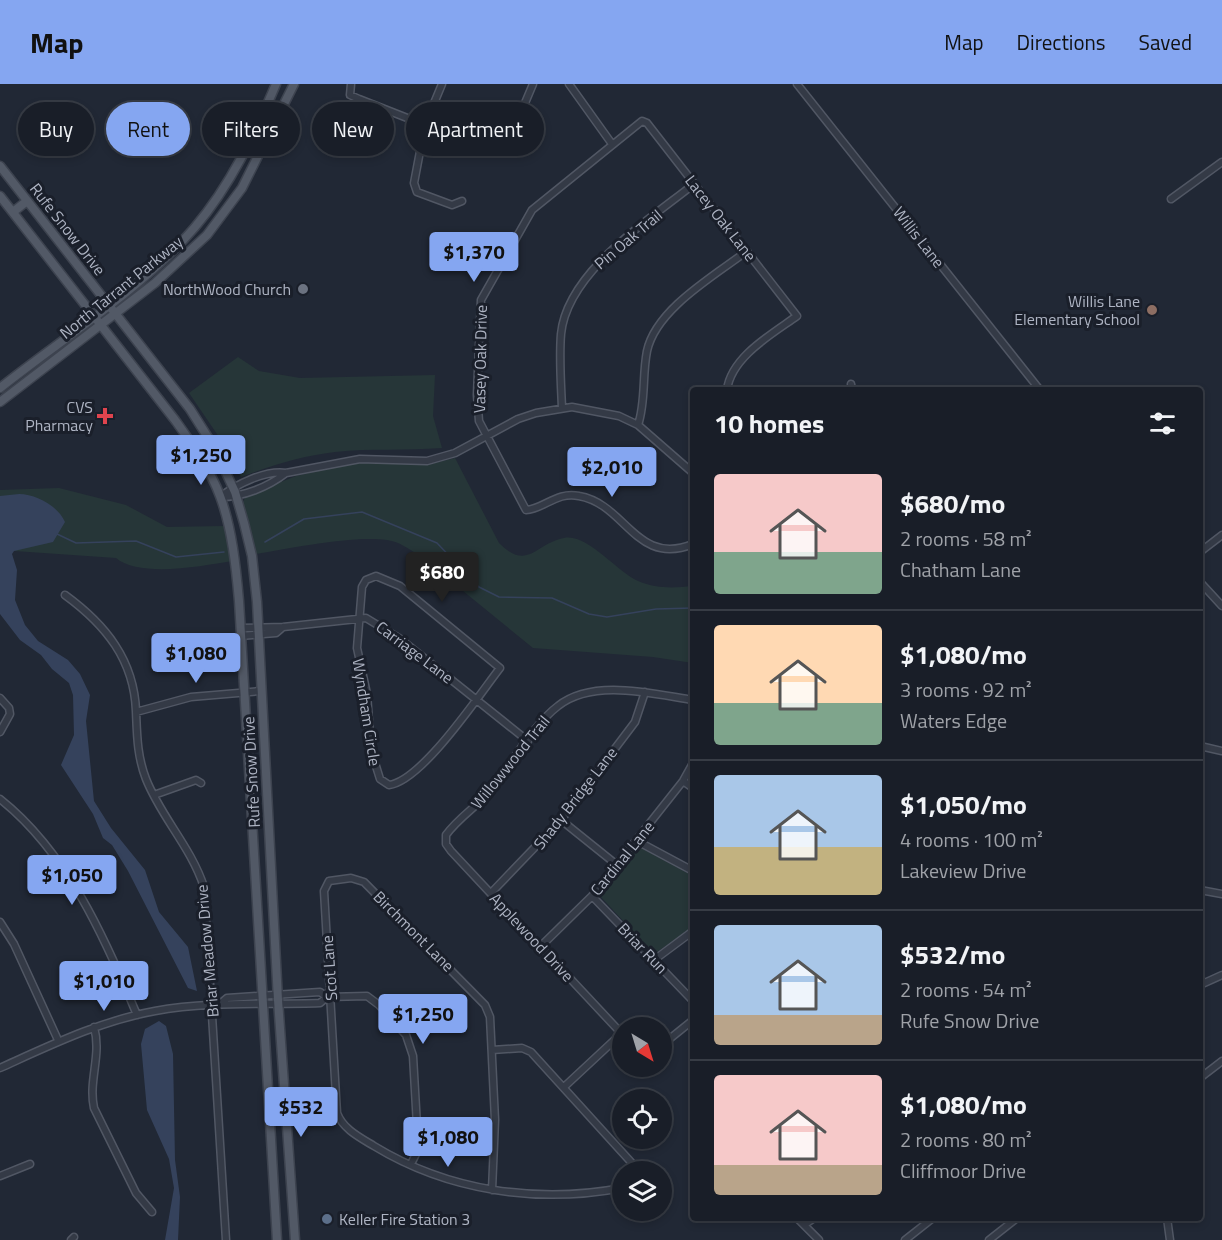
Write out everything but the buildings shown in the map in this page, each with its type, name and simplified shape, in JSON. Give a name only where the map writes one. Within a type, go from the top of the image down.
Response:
[{"type":"main road","name":"North Tarrant Parkway","points":[[268,102],[276,84]]},
{"type":"main road","name":"North Tarrant Parkway","points":[[285,102],[294,84]]},
{"type":"main road","name":"North Tarrant Parkway","points":[[0,388],[161,263],[195,228],[227,182],[241,156]]},
{"type":"main road","name":"North Tarrant Parkway","points":[[0,402],[166,273],[207,235],[242,188],[259,156]]},
{"type":"main road","name":"Rufe Snow Drive","points":[[0,166],[190,409],[214,447],[236,497],[252,556],[258,631],[278,1000],[295,1240]]},
{"type":"main road","name":"Rufe Snow Drive","points":[[0,196],[176,420],[200,456],[220,497],[235,567],[240,632],[277,1240]]},
{"type":"main road","points":[[13,212],[27,201]]},
{"type":"main road","points":[[20,372],[27,381]]},
{"type":"main road","points":[[250,795],[267,795]]},
{"type":"street","points":[[351,84],[350,94],[406,117]]},
{"type":"street","points":[[434,102],[442,84]]},
{"type":"street","points":[[525,102],[533,84]]},
{"type":"street","points":[[569,84],[612,144]]},
{"type":"street","name":"Willis Lane","points":[[797,84],[1038,387]]},
{"type":"street","name":"Vasey Oak Drive","points":[[644,122],[612,144],[532,210],[484,291],[479,310],[477,395],[479,421],[526,510],[557,497],[577,495],[596,501],[635,535],[656,548],[675,550],[690,545]]},
{"type":"street","name":"Lacey Oak Lane","points":[[644,122],[796,316],[747,355],[732,374],[728,387]]},
{"type":"street","points":[[419,156],[414,183],[417,192],[452,205],[462,201]]},
{"type":"street","points":[[1172,199],[1222,162]]},
{"type":"street","name":"Pin Oak Trail","points":[[562,408],[561,333],[575,297],[598,261],[694,184]]},
{"type":"street","points":[[639,425],[643,407],[646,355],[651,337],[660,322],[665,315],[747,251]]},
{"type":"street","points":[[220,497],[233,487],[276,471],[286,472],[360,459],[427,461],[455,453],[518,420],[562,408],[603,411],[639,425],[690,470]]},
{"type":"street","points":[[220,497],[236,497],[276,481],[286,472]]},
{"type":"street","points":[[1203,550],[1222,535]]},
{"type":"street","points":[[357,617],[362,587],[366,580],[376,576],[387,578],[400,586],[500,668],[476,699]]},
{"type":"street","points":[[1203,585],[1222,606]]},
{"type":"street","name":"Briar Meadow Drive","points":[[65,596],[77,604],[123,656],[132,675],[139,755],[154,795],[192,857],[204,887],[226,1240]]},
{"type":"street","name":"Carriage Lane","points":[[240,632],[276,633],[283,627],[357,617],[375,622],[399,638],[528,741]]},
{"type":"street","name":"Wyndham Circle","points":[[357,617],[357,648],[367,694],[371,750],[377,774],[384,783],[395,784],[432,756],[476,699]]},
{"type":"street","points":[[136,712],[191,697],[261,691]]},
{"type":"street","name":"Willowwood Trail","points":[[446,839],[452,827],[489,792],[553,710],[581,695],[603,691],[645,692]]},
{"type":"street","points":[[645,692],[690,700]]},
{"type":"street","name":"Shady Bridge Lane","points":[[491,893],[561,820],[635,722],[645,692]]},
{"type":"street","points":[[0,698],[9,708],[10,714],[0,732]]},
{"type":"street","points":[[1203,747],[1222,751]]},
{"type":"street","name":"Cardinal Lane","points":[[541,946],[592,896],[638,840],[690,768]]},
{"type":"street","points":[[154,795],[196,780],[201,783]]},
{"type":"street","points":[[683,781],[690,786]]},
{"type":"street","points":[[0,800],[22,818],[64,870],[86,906],[121,976],[137,1015]]},
{"type":"street","points":[[561,820],[617,865]]},
{"type":"street","name":"Applewood Drive","points":[[446,839],[451,851],[612,1023]]},
{"type":"street","points":[[638,840],[690,869]]},
{"type":"street","name":"Birchmont Lane","points":[[326,883],[337,879],[358,879],[372,888],[485,1005],[490,1017],[495,1120],[492,1190]]},
{"type":"street","name":"Scot Lane","points":[[326,883],[324,891],[329,997],[339,1119],[369,1143],[411,1164]]},
{"type":"street","points":[[1203,891],[1222,894]]},
{"type":"street","name":"Briar Run","points":[[592,896],[690,998]]},
{"type":"street","points":[[0,922],[14,944],[58,1040]]},
{"type":"street","points":[[654,960],[690,933]]},
{"type":"street","points":[[1203,984],[1222,975]]},
{"type":"street","points":[[278,1000],[320,992],[329,997]]},
{"type":"street","points":[[0,1068],[58,1040],[137,1015],[261,1000],[320,1003],[329,997],[359,995],[372,998],[411,1042],[418,1143],[411,1164],[451,1181],[531,1195],[612,1189]]},
{"type":"street","points":[[672,1037],[690,1022]]},
{"type":"street","points":[[94,1027],[98,1052],[92,1093],[94,1108],[136,1193],[152,1212]]},
{"type":"street","points":[[564,1087],[612,1043]]},
{"type":"street","points":[[492,1050],[526,1049],[564,1087],[630,1161]]},
{"type":"street","points":[[1203,1076],[1222,1061]]},
{"type":"street","points":[[0,1176],[30,1164]]},
{"type":"street","points":[[800,1221],[819,1240]]},
{"type":"street","points":[[804,1226],[810,1221]]},
{"type":"street","points":[[905,1240],[929,1221]]},
{"type":"street","points":[[988,1240],[1011,1221]]},
{"type":"street","points":[[1167,1221],[1170,1240]]},
{"type":"shaded area","points":[[238,357],[259,371],[300,378],[435,375],[433,416],[442,448],[335,452],[287,462],[241,477],[219,437],[189,393]]},
{"type":"shaded area","points":[[455,458],[499,543],[517,555],[532,553],[554,541],[573,538],[592,547],[638,581],[666,587],[690,586],[690,663],[653,657],[533,648],[420,556],[392,541],[357,539],[256,554],[243,502],[246,496],[296,476],[358,462],[431,464]]},
{"type":"shaded area","points":[[59,488],[126,505],[167,527],[224,526],[232,561],[188,568],[155,569],[140,568],[116,558],[0,550],[0,490]]},
{"type":"shaded area","points":[[637,846],[690,874],[690,929],[654,954],[600,896]]},
{"type":"water","points":[[19,494],[46,502],[62,516],[65,522],[53,542],[14,551],[12,554],[17,570],[15,600],[25,625],[38,641],[68,660],[80,674],[90,695],[86,721],[94,801],[111,828],[145,870],[159,912],[188,947],[197,991],[188,988],[128,871],[112,845],[103,838],[93,814],[61,765],[74,735],[73,695],[69,683],[52,669],[41,655],[20,640],[0,614],[0,496]]},
{"type":"water","points":[[159,1021],[166,1026],[173,1054],[175,1160],[180,1197],[178,1240],[165,1240],[174,1188],[169,1159],[147,1110],[141,1044],[145,1029]]},
{"type":"waterway","points":[[265,542],[304,519],[362,512],[437,543],[479,587],[499,597],[552,598],[589,614],[607,617],[656,609],[690,608]]},
{"type":"waterway","points":[[57,534],[76,543],[136,541],[176,557],[224,552]]},
{"type":"place","name":"NorthWood Church","points":[[303,289]]},
{"type":"place","name":"Willis Lane Elementary School","points":[[1152,310]]},
{"type":"place","name":"CVS Pharmacy","points":[[105,416]]},
{"type":"place","name":"Keller Fire Station 3","points":[[327,1219]]}]
